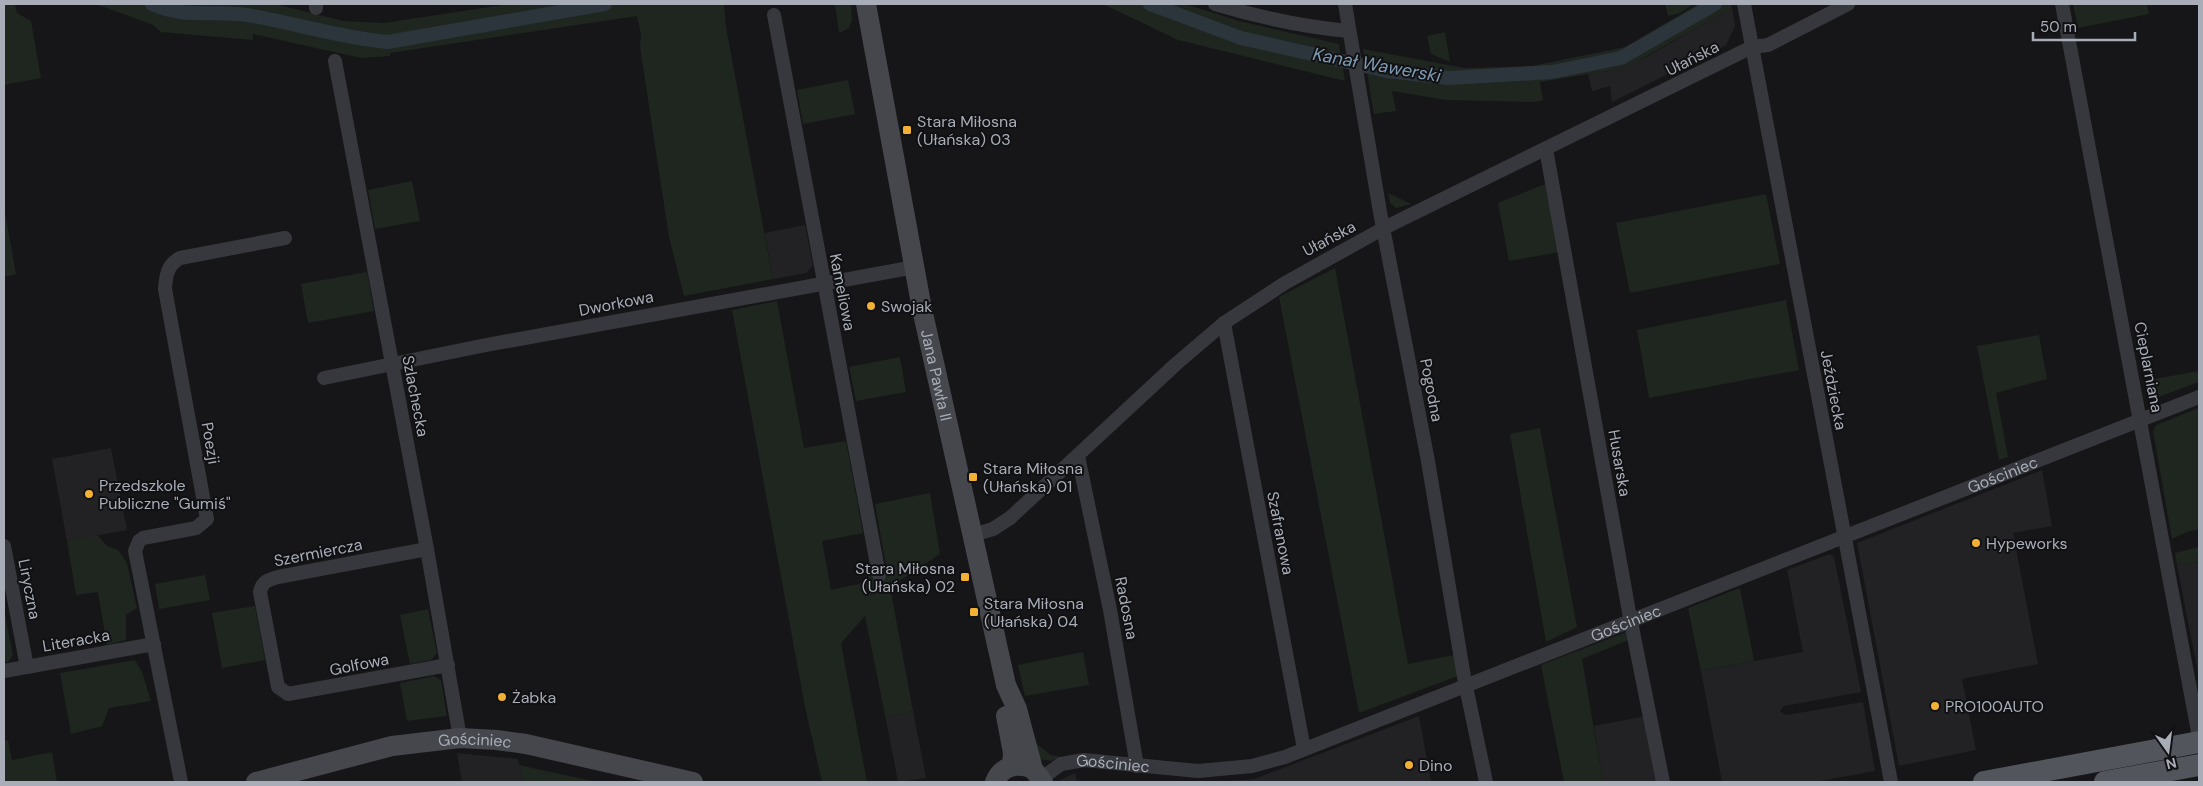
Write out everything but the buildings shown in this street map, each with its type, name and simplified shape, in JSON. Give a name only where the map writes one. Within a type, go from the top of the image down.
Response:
[{"type":"main road","points":[[1984,782],[2199,742]]},
{"type":"main road","points":[[2105,782],[2199,764]]},
{"type":"street","name":"Jana Pawła II","points":[[866,4],[915,267],[1006,685],[1018,708],[1039,776]]},
{"type":"street","points":[[1215,4],[1247,13],[1349,31]]},
{"type":"street","name":"Pogodna","points":[[1344,4],[1486,782]]},
{"type":"street","name":"Jeździecka","points":[[1744,4],[1891,782]]},
{"type":"street","name":"Ułańska","points":[[973,535],[993,529],[1010,518],[1130,405],[1224,323],[1307,269],[1384,228],[1752,47],[1768,45],[1848,4]]},
{"type":"street","name":"Cieplarniana","points":[[2062,4],[2199,737]]},
{"type":"street","name":"Kameliowa","points":[[774,15],[879,575]]},
{"type":"street","name":"Szlachecka","points":[[335,61],[428,549],[460,738]]},
{"type":"street","name":"Husarska","points":[[1546,149],[1631,620],[1663,782]]},
{"type":"street","name":"Poezji","points":[[181,782],[135,551],[143,538],[196,528],[205,522],[207,516],[165,289],[167,271],[180,258],[285,238]]},
{"type":"street","name":"Dworkowa","points":[[324,378],[915,267]]},
{"type":"street","name":"Szafranowa","points":[[1224,323],[1304,749]]},
{"type":"street","name":"Gościniec","points":[[1039,776],[1069,761],[1096,760],[1191,771],[1234,769],[1260,764],[1304,749],[2199,397]]},
{"type":"street","name":"Radosna","points":[[1078,456],[1110,610],[1137,766]]},
{"type":"street","name":"Szermiercza","points":[[278,687],[260,592],[261,586],[266,580],[428,549]]},
{"type":"street","name":"Liryczna","points":[[4,552],[28,667]]},
{"type":"street","name":"Literacka","points":[[4,672],[154,644]]},
{"type":"street","name":"Golfowa","points":[[278,687],[288,694],[295,694],[448,665]]},
{"type":"street","name":"Jana Pawła II","points":[[1006,685],[1004,706],[1013,753],[1012,766]]},
{"type":"street","name":"Gościniec","points":[[256,782],[392,746],[460,738],[489,739],[526,744],[646,777],[693,782]]},
{"type":"street","points":[[991,782],[1005,768],[1012,766],[1024,766],[1039,776]]},
{"type":"shaded area","points":[[4,4],[15,4],[17,13],[31,21],[41,78],[4,85]]},
{"type":"shaded area","points":[[96,4],[275,4],[343,21],[384,23],[509,4],[724,4],[726,27],[773,279],[684,296],[669,237],[637,16],[390,53],[390,56],[361,58],[253,34],[253,40],[161,32],[153,25]]},
{"type":"shaded area","points":[[835,4],[851,4],[852,20],[849,28],[839,33]]},
{"type":"shaded area","points":[[1103,4],[1185,4],[1239,21],[1339,44],[1345,81],[1178,40]]},
{"type":"shaded area","points":[[1665,4],[1692,5],[1680,13],[1668,16]]},
{"type":"shaded area","points":[[1698,4],[1731,4],[1732,8],[1620,69],[1540,82],[1543,100],[1535,102],[1446,100],[1392,91],[1396,111],[1374,114],[1363,49],[1464,68],[1532,66],[1625,47]]},
{"type":"shaded area","points":[[2073,4],[2147,4],[2149,14],[2078,28]]},
{"type":"shaded area","points":[[1732,8],[1735,26],[1726,45],[1612,102],[1610,86],[1592,91],[1588,74],[1620,69],[1648,56]]},
{"type":"shaded area","points":[[1445,32],[1450,62],[1431,54],[1427,36]]},
{"type":"shaded area","points":[[848,80],[855,114],[803,124],[797,90]]},
{"type":"shaded area","points":[[412,181],[420,221],[375,229],[368,190]]},
{"type":"shaded area","points":[[1548,183],[1560,252],[1509,261],[1498,203]]},
{"type":"shaded area","points":[[1388,193],[1411,204],[1396,208],[1390,203]]},
{"type":"shaded area","points":[[1766,194],[1780,264],[1630,293],[1616,223]]},
{"type":"shaded area","points":[[4,207],[16,274],[4,277]]},
{"type":"shaded area","points":[[805,225],[813,265],[806,273],[773,279],[765,233]]},
{"type":"shaded area","points":[[1335,268],[1408,664],[1454,655],[1458,676],[1359,713],[1279,297]]},
{"type":"shaded area","points":[[367,272],[374,311],[308,323],[301,284]]},
{"type":"shaded area","points":[[1786,300],[1799,370],[1649,398],[1637,330]]},
{"type":"shaded area","points":[[777,301],[804,448],[846,441],[863,533],[822,541],[831,590],[863,583],[871,574],[887,571],[875,504],[930,493],[940,554],[890,587],[913,711],[890,716],[886,720],[865,616],[841,643],[867,782],[822,782],[805,707],[732,310]]},
{"type":"shaded area","points":[[2039,335],[2047,379],[1996,393],[2008,457],[1999,460],[1977,346]]},
{"type":"shaded area","points":[[900,357],[906,392],[856,401],[849,367]]},
{"type":"shaded area","points":[[2199,371],[2199,382],[2153,399],[2147,396],[2144,381]]},
{"type":"shaded area","points":[[2199,408],[2199,529],[2172,539],[2153,431],[2156,425]]},
{"type":"shaded area","points":[[1540,428],[1577,627],[1546,642],[1510,434]]},
{"type":"shaded area","name":"Przedszkole Publiczne \"Gumiś\"","points":[[111,448],[127,530],[67,541],[52,459]]},
{"type":"shaded area","points":[[2042,470],[2052,526],[2013,533],[2038,664],[1962,679],[1976,750],[1899,766],[1857,543]]},
{"type":"shaded area","points":[[97,535],[107,546],[118,550],[127,563],[137,608],[126,615],[126,640],[107,645],[98,592],[76,595],[67,541]]},
{"type":"shaded area","points":[[2199,547],[2199,562],[2177,565],[2175,553]]},
{"type":"shaded area","points":[[1830,554],[1834,557],[1861,692],[1784,706],[1780,711],[1786,715],[1863,702],[1875,771],[1815,782],[1722,782],[1701,671],[1803,652],[1787,570]]},
{"type":"shaded area","points":[[2199,562],[2199,678],[2177,565]]},
{"type":"shaded area","points":[[205,575],[210,600],[159,609],[155,584]]},
{"type":"shaded area","points":[[1740,588],[1754,661],[1701,671],[1688,608]]},
{"type":"shaded area","points":[[255,606],[265,660],[222,668],[212,613]]},
{"type":"shaded area","points":[[4,609],[13,655],[8,662],[4,663]]},
{"type":"shaded area","points":[[428,609],[437,653],[431,660],[410,664],[400,615]]},
{"type":"shaded area","points":[[1629,631],[1631,639],[1582,659],[1603,782],[1564,782],[1541,665]]},
{"type":"shaded area","points":[[1083,652],[1089,685],[1025,696],[1018,665]]},
{"type":"shaded area","points":[[135,660],[142,672],[151,701],[109,708],[102,726],[71,734],[60,673]]},
{"type":"shaded area","points":[[434,676],[441,680],[447,716],[407,721],[400,683]]},
{"type":"shaded area","points":[[913,711],[926,778],[898,782],[886,720],[890,716]]},
{"type":"shaded area","points":[[1419,716],[1431,782],[1216,782],[1254,779]]},
{"type":"shaded area","points":[[1646,716],[1658,782],[1603,782],[1594,726]]},
{"type":"shaded area","points":[[8,740],[12,760],[52,752],[57,782],[4,782],[4,741]]},
{"type":"shaded area","points":[[1031,740],[1051,755],[1061,757],[1051,761],[1040,759]]},
{"type":"shaded area","points":[[457,753],[518,759],[523,782],[462,782]]},
{"type":"shaded area","points":[[519,765],[592,781],[595,782],[523,782]]},
{"type":"shaded area","points":[[1075,773],[1077,782],[1058,782],[1058,781]]},
{"type":"waterway","name":"Kanał Wawerski","points":[[152,4],[177,12],[227,13],[253,16],[337,34],[388,42],[605,4]]},
{"type":"waterway","name":"Kanał Wawerski","points":[[1150,4],[1241,38],[1387,71],[1449,78],[1552,72],[1621,58],[1715,4]]},
{"type":"place","name":"Stara Miłosna (Ułańska) 03","points":[[907,130]]},
{"type":"place","name":"Swojak","points":[[871,306]]},
{"type":"place","name":"Stara Miłosna (Ułańska) 01","points":[[973,477]]},
{"type":"place","name":"Przedszkole Publiczne \"Gumiś\"","points":[[89,494]]},
{"type":"place","name":"Hypeworks","points":[[1976,543]]},
{"type":"place","name":"Stara Miłosna (Ułańska) 02","points":[[965,577]]},
{"type":"place","name":"Stara Miłosna (Ułańska) 04","points":[[974,612]]},
{"type":"place","name":"Żabka","points":[[502,697]]},
{"type":"place","name":"PRO100AUTO","points":[[1935,706]]},
{"type":"place","name":"Dino","points":[[1409,765]]}]
